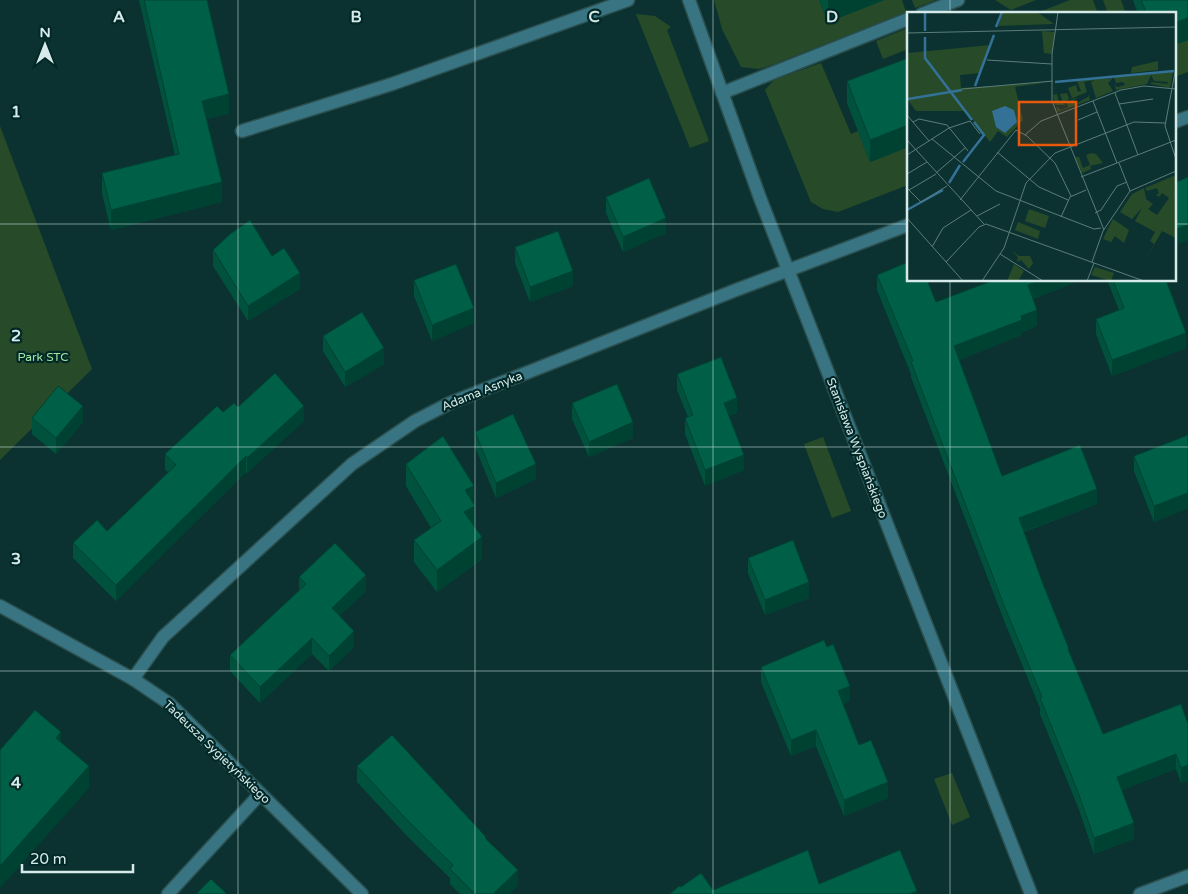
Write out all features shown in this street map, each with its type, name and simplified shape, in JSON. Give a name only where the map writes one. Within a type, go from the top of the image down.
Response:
[{"type":"street","points":[[242,131],[392,84],[628,0]]},
{"type":"street","name":"Stanisława Wyspiańskiego","points":[[689,0],[788,270],[1031,894]]},
{"type":"street","points":[[927,12],[958,0]]},
{"type":"street","points":[[722,93],[907,20]]},
{"type":"street","points":[[1176,121],[1188,117]]},
{"type":"street","name":"Adama Asnyka","points":[[133,679],[163,637],[314,498],[352,464],[415,421],[450,403],[788,270],[907,225]]},
{"type":"street","name":"Tadeusza Sygietyńskiego","points":[[0,606],[133,679],[170,704],[362,894]]},
{"type":"street","points":[[168,894],[260,794]]},
{"type":"street","points":[[1140,894],[1188,876]]},
{"type":"green space","points":[[714,0],[819,0],[828,22],[884,0],[902,0],[906,12],[759,69],[741,67],[722,29]]},
{"type":"green space","points":[[912,0],[936,0],[915,8]]},
{"type":"green space","points":[[995,0],[1036,0],[1011,10]]},
{"type":"green space","points":[[1070,0],[1093,0],[1097,12],[1039,12]]},
{"type":"green space","points":[[1103,0],[1121,0],[1125,12],[1107,12]]},
{"type":"green space","points":[[636,14],[655,16],[671,27],[667,30],[709,141],[690,148]]},
{"type":"green space","points":[[907,28],[907,49],[883,59],[876,41]]},
{"type":"green space","points":[[1188,40],[1188,72],[1176,76],[1176,44]]},
{"type":"green space","points":[[821,63],[851,134],[858,131],[870,162],[907,147],[907,185],[838,212],[823,209],[811,202],[765,90],[774,80]]},
{"type":"green space","name":"Park STC","points":[[0,126],[92,369],[0,460]]},
{"type":"green space","points":[[823,437],[851,511],[832,518],[804,444]]},
{"type":"green space","points":[[952,773],[970,817],[952,825],[934,779]]},
{"type":"building","points":[[144,0],[207,0],[229,94],[202,101],[222,182],[111,210],[102,173],[179,154]]},
{"type":"building","points":[[1141,0],[1188,0],[1188,18],[1176,22],[1176,12],[1146,12]]},
{"type":"building","points":[[907,58],[907,125],[870,140],[847,81]]},
{"type":"building","points":[[1188,177],[1188,225],[1176,229],[1176,182]]},
{"type":"building","points":[[649,178],[666,218],[623,237],[606,197]]},
{"type":"building","points":[[250,220],[272,256],[284,248],[300,273],[248,306],[213,250],[230,234]]},
{"type":"building","points":[[558,231],[573,271],[530,287],[515,247]]},
{"type":"building","points":[[907,262],[907,281],[927,281],[936,302],[991,281],[1038,281],[1028,285],[1037,310],[1021,316],[1022,320],[954,346],[1002,476],[1080,445],[1097,489],[1019,518],[1068,649],[1103,734],[1181,704],[1188,724],[1188,765],[1181,768],[1176,754],[1117,777],[1134,823],[1094,838],[1078,792],[1040,698],[1042,697],[1005,608],[911,362],[913,361],[877,275]]},
{"type":"building","points":[[456,264],[474,308],[432,325],[414,280]]},
{"type":"building","points":[[1113,281],[1166,281],[1186,333],[1112,360],[1096,319],[1124,308]]},
{"type":"building","points":[[362,312],[384,348],[345,372],[323,336]]},
{"type":"building","points":[[721,357],[737,398],[724,403],[744,455],[705,470],[685,418],[693,415],[677,374]]},
{"type":"building","points":[[275,373],[304,406],[247,458],[246,456],[116,585],[73,543],[97,520],[107,531],[176,465],[165,454],[217,406],[223,412],[234,403],[238,407]]},
{"type":"building","points":[[617,384],[633,422],[589,442],[572,403]]},
{"type":"building","points":[[58,386],[83,406],[56,438],[32,418]]},
{"type":"building","points":[[513,414],[536,464],[496,483],[475,432]]},
{"type":"building","points":[[1188,435],[1188,493],[1154,506],[1134,456]]},
{"type":"building","points":[[443,436],[474,486],[465,490],[475,506],[464,512],[482,537],[437,570],[414,540],[441,521],[406,464]]},
{"type":"building","points":[[793,540],[809,582],[765,600],[748,558]]},
{"type":"building","points":[[335,543],[366,575],[332,608],[354,631],[329,656],[312,638],[260,687],[230,655],[306,584],[299,577]]},
{"type":"building","points":[[824,640],[827,647],[833,644],[850,686],[838,691],[859,745],[871,740],[888,782],[844,800],[816,730],[791,740],[761,667]]},
{"type":"building","points":[[35,710],[61,732],[56,738],[89,766],[0,866],[0,750]]},
{"type":"building","points":[[392,735],[485,838],[518,870],[493,894],[475,894],[450,869],[453,865],[408,821],[357,766]]},
{"type":"building","points":[[808,850],[819,884],[900,850],[917,891],[909,894],[670,894],[679,886],[681,887],[701,873],[713,890]]},
{"type":"building","points":[[211,879],[227,894],[196,894]]}]
